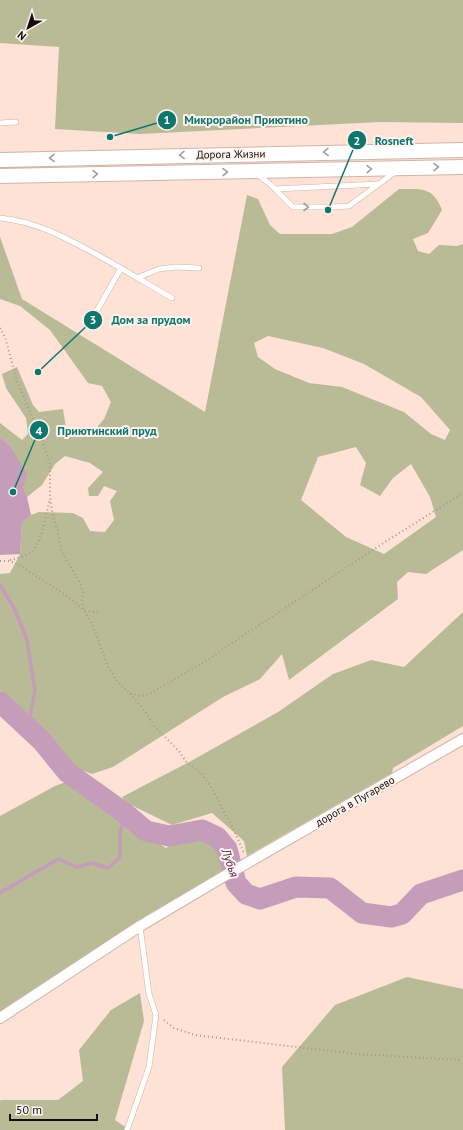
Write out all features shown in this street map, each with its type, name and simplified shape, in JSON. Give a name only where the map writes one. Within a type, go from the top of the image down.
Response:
[{"type":"main road","name":"Дорога Жизни","points":[[0,160],[463,150]]},
{"type":"main road","name":"Дорога Жизни","points":[[0,176],[463,167]]},
{"type":"street","name":"дорога в Пугарево","points":[[0,1018],[140,926],[463,739]]},
{"type":"lane","points":[[0,123],[16,122]]},
{"type":"lane","points":[[332,207],[349,206],[399,168]]},
{"type":"lane","points":[[253,171],[275,189],[293,207],[325,207]]},
{"type":"lane","points":[[275,189],[378,184]]},
{"type":"lane","points":[[0,218],[29,223],[57,233],[172,298]]},
{"type":"lane","points":[[137,278],[159,269],[176,267],[199,268]]},
{"type":"lane","points":[[94,316],[121,268]]},
{"type":"lane","points":[[127,1130],[149,1067],[156,1015],[149,994],[140,926]]},
{"type":"path","points":[[0,328],[5,337],[17,381],[42,440],[50,464],[50,498],[61,548],[79,581],[83,592],[82,600],[84,610],[93,626],[108,667],[116,681],[142,707],[154,726],[179,751],[187,763],[201,773],[212,788],[241,845],[247,863]]},
{"type":"path","points":[[129,693],[142,696],[149,694],[205,662],[379,546],[463,493]]},
{"type":"path","points":[[0,561],[20,558],[33,551],[40,535],[50,498]]},
{"type":"path","points":[[7,561],[15,563],[34,574],[67,596],[84,610],[99,613]]},
{"type":"path","points":[[156,1015],[174,1028],[195,1035],[356,1054],[463,1060]]},
{"type":"green space","points":[[0,0],[463,0],[463,123],[380,122],[140,134],[55,129],[59,47],[0,43]]},
{"type":"green space","points":[[399,189],[420,189],[425,190],[435,197],[442,210],[428,233],[413,239],[418,251],[429,254],[439,245],[457,246],[463,244],[463,550],[426,574],[408,572],[397,582],[398,599],[289,680],[282,654],[260,679],[223,697],[113,767],[92,774],[75,768],[0,691],[0,574],[10,573],[20,554],[22,523],[31,515],[39,512],[73,513],[83,518],[90,531],[105,532],[114,520],[110,501],[117,491],[104,486],[98,496],[89,496],[88,488],[103,472],[90,463],[65,456],[55,464],[42,485],[27,497],[10,446],[0,437],[0,423],[22,440],[28,434],[26,418],[6,388],[2,374],[17,367],[33,405],[39,412],[63,409],[67,434],[89,437],[104,419],[111,402],[102,386],[88,383],[50,330],[20,306],[0,299],[0,237],[22,299],[205,412],[247,195],[258,199],[270,225],[280,234],[332,234],[352,227]],"holes":[[[268,336],[323,348],[364,364],[421,397],[450,430],[445,440],[431,434],[404,412],[342,387],[309,383],[275,369],[258,357],[254,343]],[[356,447],[366,463],[360,485],[380,496],[393,478],[411,464],[430,497],[436,517],[384,554],[346,537],[301,500],[318,457]]]},
{"type":"green space","points":[[463,612],[463,726],[393,768],[392,773],[247,856],[244,841],[212,813],[172,825],[125,802],[122,797],[191,761],[278,712],[333,674],[371,660],[404,667]]},
{"type":"green space","points":[[71,780],[107,810],[131,827],[166,848],[185,837],[192,838],[205,836],[220,847],[223,870],[0,1012],[0,816],[55,786]]},
{"type":"green space","points":[[407,977],[463,989],[463,1130],[285,1130],[282,1067],[335,1005]]},
{"type":"green space","points":[[140,993],[144,1021],[115,1120],[130,1130],[0,1130],[1,1100],[58,1100],[83,1081],[79,1050],[111,1010]]},
{"type":"shaded area","points":[[0,437],[10,446],[27,474],[23,487],[31,515],[22,523],[20,554],[0,555]]},
{"type":"waterway","points":[[0,585],[15,610],[27,640],[35,691],[28,727]]},
{"type":"waterway","name":"Лубья","points":[[0,702],[42,741],[67,772],[126,814],[146,831],[169,836],[202,830],[217,837],[227,849],[236,883],[246,894],[260,899],[296,887],[330,888],[362,913],[391,917],[402,914],[421,894],[463,880]]},
{"type":"waterway","points":[[0,893],[58,859],[77,867],[92,863],[108,868],[120,857],[120,832],[126,814]]},
{"type":"place","name":"Микрорайон Приютино","points":[[110,137]]},
{"type":"place","name":"Rosneft","points":[[328,210]]},
{"type":"place","name":"Дом за прудом","points":[[38,372]]},
{"type":"place","name":"Приютинский пруд","points":[[13,492]]}]
